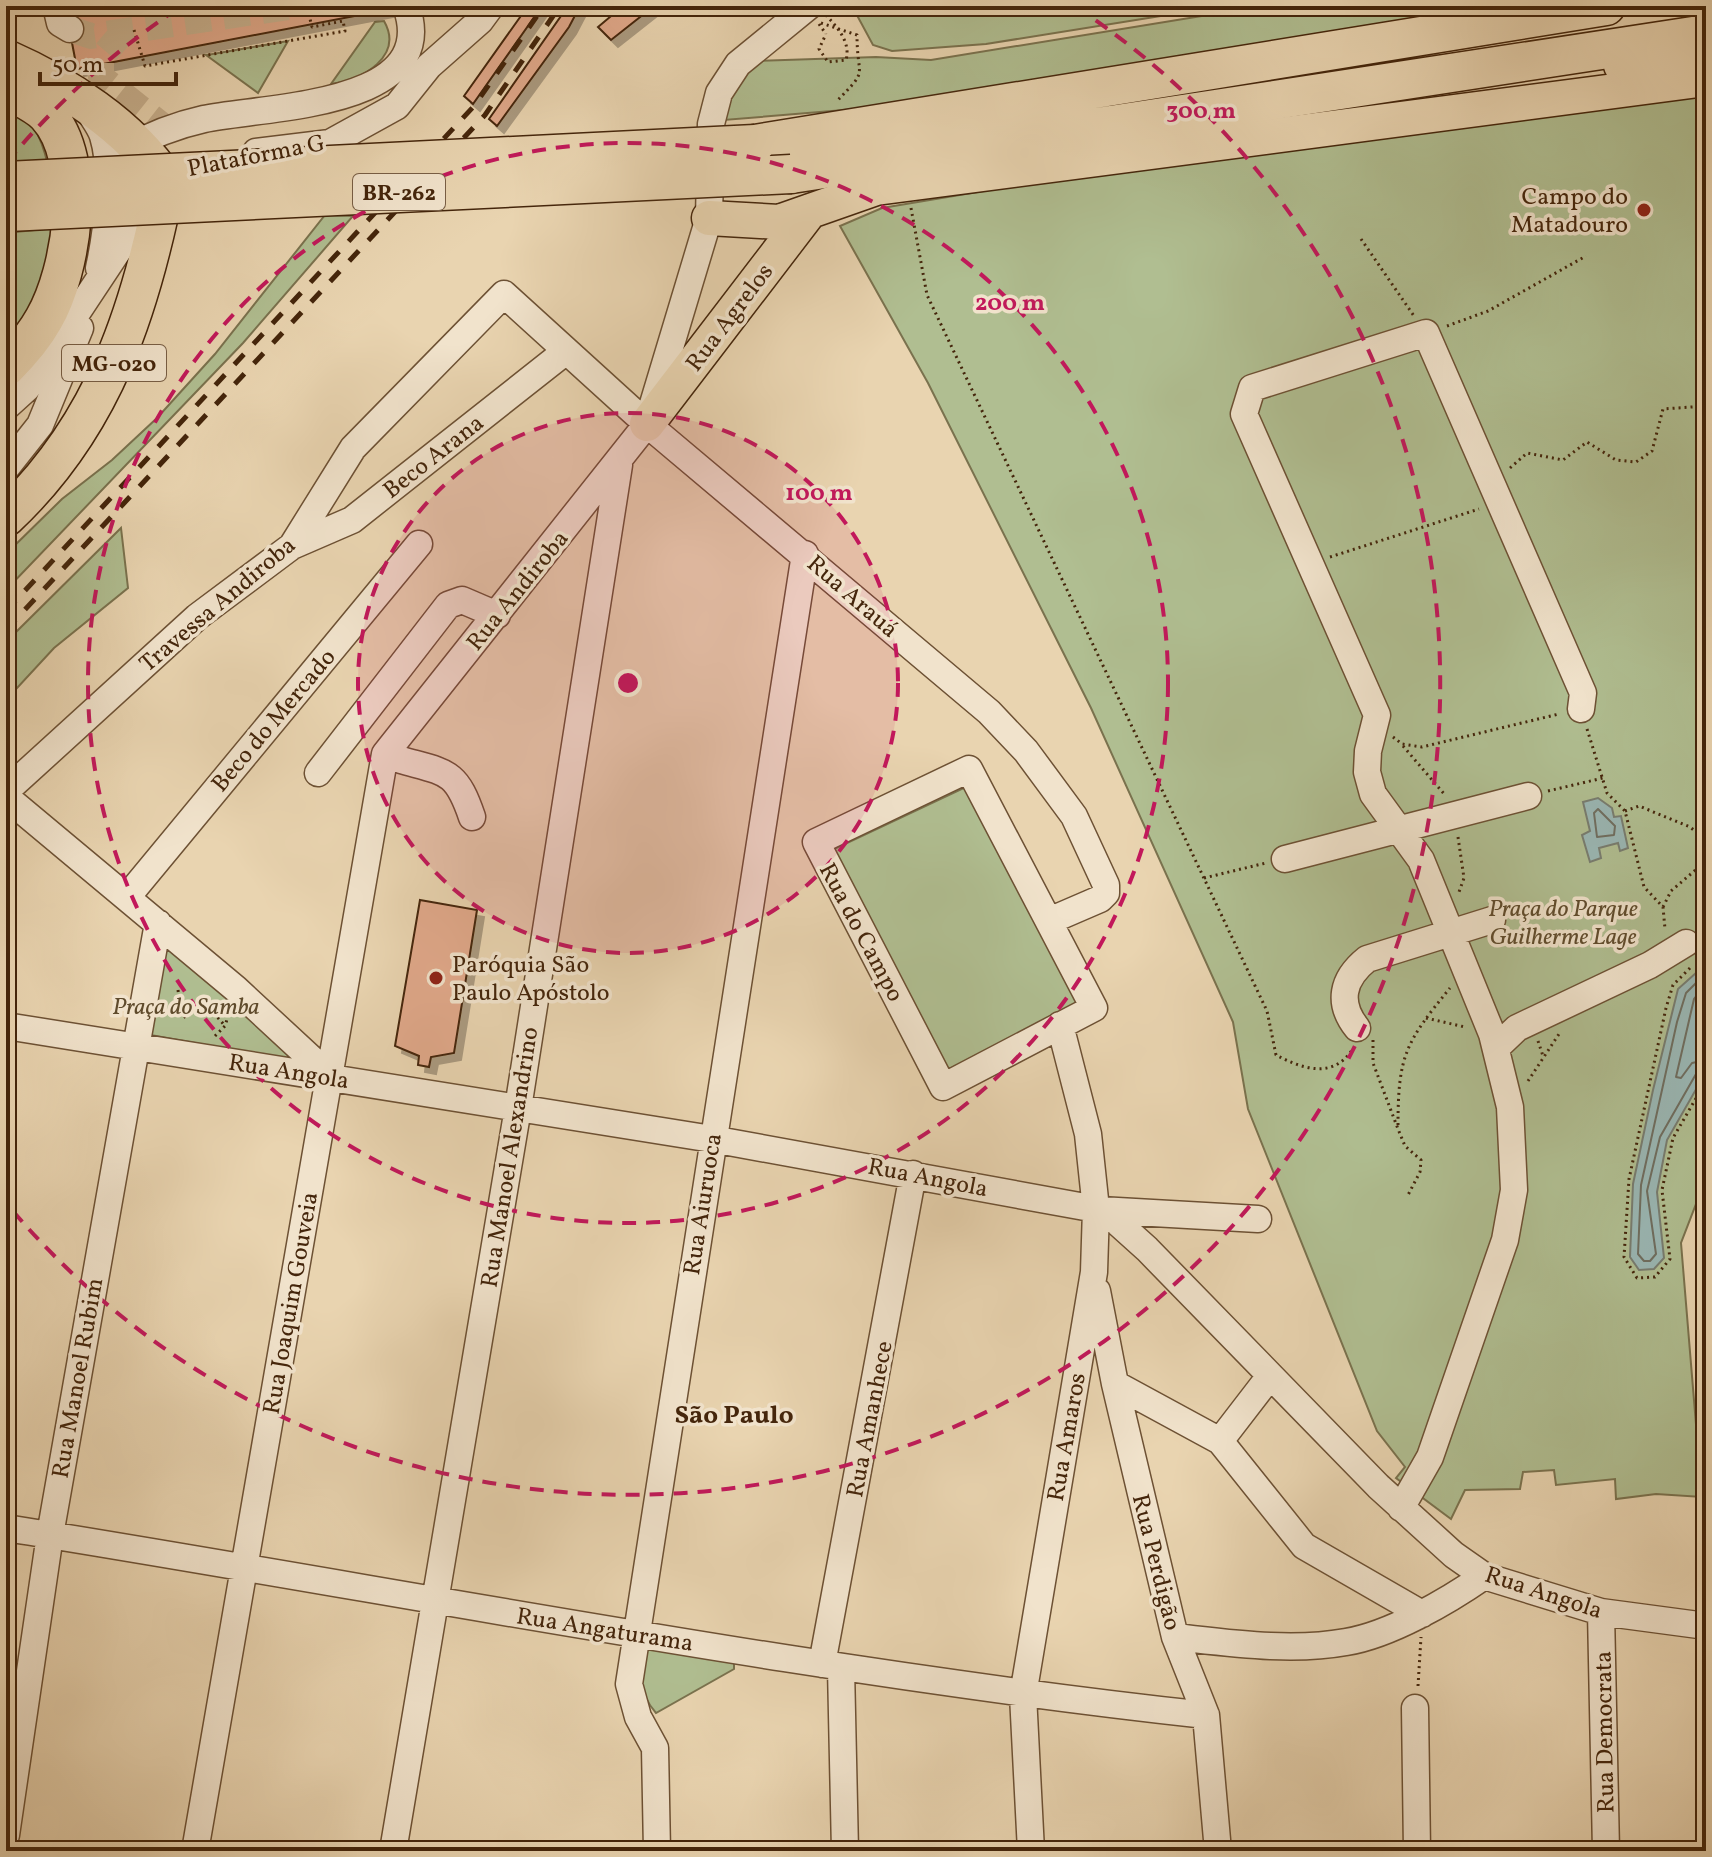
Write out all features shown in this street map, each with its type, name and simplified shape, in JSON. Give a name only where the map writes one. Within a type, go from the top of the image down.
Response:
[{"type":"highway","name":"BR-262","points":[[7,202],[755,144],[1606,6]]},
{"type":"highway","name":"BR-262","points":[[7,202],[791,174],[1706,34]]},
{"type":"highway","points":[[6,59],[85,105],[122,151],[166,181]]},
{"type":"highway","points":[[1516,63],[1706,66]]},
{"type":"highway","name":"MG-020","points":[[6,89],[47,114],[62,137],[73,192],[61,276],[43,320],[6,367]]},
{"type":"highway","name":"MG-020","points":[[6,517],[64,454],[93,407],[129,329],[154,240],[166,181]]},
{"type":"main road","points":[[709,218],[779,222],[876,188],[1706,79]]},
{"type":"main road","name":"Rua Agrelos","points":[[647,424],[810,211]]},
{"type":"street","points":[[56,6],[60,23],[70,29]]},
{"type":"street","points":[[6,468],[40,425],[93,290],[122,151],[203,120],[310,105],[383,81],[411,47],[414,27],[406,6]]},
{"type":"street","name":"Plataforma G","points":[[166,181],[185,166],[255,152],[330,143],[361,128],[397,106],[429,66],[480,21],[491,6]]},
{"type":"street","points":[[647,424],[709,218],[711,124],[719,93],[738,64],[813,14]]},
{"type":"street","points":[[6,407],[27,388],[166,181]]},
{"type":"street","name":"Rua Arauá","points":[[504,294],[647,424],[989,712],[1026,751],[1074,816],[1106,885],[1106,893],[1100,899],[1049,921]]},
{"type":"street","name":"Travessa Andiroba","points":[[6,794],[197,617],[292,546],[353,448],[504,294]]},
{"type":"street","points":[[1401,1508],[1430,1457],[1505,1240],[1514,1190],[1510,1107],[1494,1041],[1421,860],[1400,827],[1373,794],[1367,772],[1368,751],[1377,715],[1244,414],[1252,388],[1426,333],[1583,693],[1581,709]]},
{"type":"street","name":"Beco Arana","points":[[292,546],[352,520],[566,351]]},
{"type":"street","name":"Rua Andiroba","points":[[393,757],[497,615],[647,424]]},
{"type":"street","name":"Rua Manoel Alexandrino","points":[[393,1851],[518,1108],[619,461]]},
{"type":"street","name":"Beco do Mercado","points":[[128,896],[419,544]]},
{"type":"street","name":"Rua Aiuruoca","points":[[657,1851],[655,1748],[638,1717],[629,1684],[805,554]]},
{"type":"street","points":[[318,773],[448,605],[462,600],[497,615]]},
{"type":"street","points":[[361,962],[393,757],[452,777],[462,786],[472,817]]},
{"type":"street","name":"Rua Joaquim Gouveia","points":[[195,1851],[242,1567],[393,757]]},
{"type":"street","name":"Rua do Campo","points":[[969,769],[1049,921],[1094,1005],[1092,1010],[943,1087],[816,842],[969,769]]},
{"type":"street","points":[[6,794],[236,989],[331,1077]]},
{"type":"street","points":[[1285,859],[1528,796]]},
{"type":"street","points":[[1357,1028],[1345,1012],[1345,989],[1356,968],[1367,959],[1492,920]]},
{"type":"street","name":"Rua Manoel Rubim","points":[[6,1835],[50,1535],[158,923]]},
{"type":"street","points":[[1494,1041],[1650,965],[1692,952]]},
{"type":"street","name":"Rua Amaros","points":[[1031,1851],[1023,1695],[1094,1272],[1096,1209],[1088,1134],[1060,1025]]},
{"type":"street","name":"Rua Angola","points":[[6,1026],[712,1139],[1096,1209],[1117,1222],[1147,1249],[1401,1508],[1484,1576],[1601,1612],[1706,1626]]},
{"type":"street","name":"Rua Amanhece","points":[[845,1851],[831,1666],[913,1174]]},
{"type":"street","points":[[1096,1209],[1258,1219]]},
{"type":"street","name":"Rua Perdigão","points":[[1094,1272],[1115,1384],[1175,1637],[1206,1715],[1218,1851]]},
{"type":"street","points":[[1220,1441],[1270,1376]]},
{"type":"street","points":[[1115,1384],[1220,1441],[1304,1546],[1422,1614]]},
{"type":"street","name":"Rua Angaturama","points":[[6,1528],[831,1666],[1023,1695],[1206,1715]]},
{"type":"street","points":[[1175,1637],[1236,1644],[1348,1642],[1422,1614],[1484,1576]]},
{"type":"street","name":"Rua Democrata","points":[[1601,1612],[1606,1851]]},
{"type":"street","points":[[1415,1708],[1417,1851]]},
{"type":"path","points":[[818,6],[845,39],[849,49],[846,60],[828,62],[819,49],[826,34]]},
{"type":"path","points":[[813,14],[857,35],[861,72],[858,83],[833,104],[831,118],[838,131]]},
{"type":"path","points":[[134,30],[145,66],[345,31],[343,21],[312,27],[310,19]]},
{"type":"path","points":[[908,184],[911,219],[927,295],[1267,1011],[1276,1055],[1304,1070],[1326,1067],[1346,1058],[1354,1047],[1357,1028],[1373,1039],[1373,1063],[1398,1129],[1405,1146],[1421,1160],[1420,1172],[1408,1195]]},
{"type":"path","points":[[1361,239],[1426,333],[1488,311],[1586,256]]},
{"type":"path","points":[[1308,564],[1502,502],[1506,474],[1514,461],[1527,453],[1563,460],[1587,442],[1616,460],[1636,462],[1652,451],[1663,409],[1706,406]]},
{"type":"path","points":[[1377,715],[1390,734],[1412,747],[1581,709],[1615,804],[1625,811],[1644,887],[1663,907]]},
{"type":"path","points":[[1528,796],[1604,778]]},
{"type":"path","points":[[1625,811],[1639,806],[1690,827],[1706,840]]},
{"type":"path","points":[[1203,878],[1285,859]]},
{"type":"path","points":[[1650,965],[1664,939],[1663,907],[1671,891],[1706,861]]},
{"type":"path","points":[[1692,952],[1673,985],[1666,1008],[1629,1179],[1624,1257],[1637,1278],[1655,1277],[1670,1259],[1662,1190],[1673,1138],[1706,1081]]},
{"type":"path","points":[[1398,1129],[1398,1077],[1408,1041],[1467,968]]},
{"type":"path","points":[[195,1056],[225,1026],[236,989]]},
{"type":"path","points":[[178,990],[182,1018],[208,1006],[225,1026]]},
{"type":"path","points":[[1426,1018],[1494,1041]]},
{"type":"path","points":[[1510,1107],[1560,1031]]},
{"type":"path","points":[[1415,1708],[1422,1614]]},
{"type":"green space","points":[[852,6],[1223,6],[986,44],[892,51],[873,45]]},
{"type":"green space","points":[[1263,6],[1529,6],[977,99],[724,120],[725,101],[757,61],[876,57],[931,60]]},
{"type":"green space","points":[[384,21],[389,45],[377,64],[356,77],[331,84],[375,22]]},
{"type":"green space","points":[[288,41],[258,93],[206,55],[207,55]]},
{"type":"green space","name":"Praça do Parque Guilherme Lage","points":[[1706,93],[1706,1178],[1681,1243],[1702,1497],[1656,1494],[1616,1499],[1615,1479],[1556,1485],[1554,1470],[1523,1472],[1520,1489],[1465,1490],[1451,1519],[1396,1478],[1405,1467],[1377,1431],[1248,1109],[1233,1022],[1091,708],[928,383],[840,226],[882,208],[1080,175]]},
{"type":"green space","points":[[6,106],[16,111],[35,130],[48,165],[6,168]]},
{"type":"green space","points":[[325,215],[353,216],[243,343],[6,590],[6,554],[62,499],[112,460],[157,418],[215,354]]},
{"type":"green space","points":[[54,228],[36,302],[6,347],[6,233]]},
{"type":"green space","points":[[121,528],[128,588],[54,648],[6,700],[6,642]]},
{"type":"green space","points":[[970,785],[1091,1007],[947,1070],[832,850]]},
{"type":"green space","name":"Praça do Samba","points":[[160,940],[293,1051],[289,1060],[145,1034]]},
{"type":"green space","points":[[647,1644],[734,1658],[734,1669],[656,1713],[650,1706],[641,1680],[641,1662]]},
{"type":"water","points":[[1598,798],[1612,808],[1614,817],[1621,816],[1628,848],[1620,851],[1618,843],[1599,848],[1601,858],[1590,862],[1582,835],[1590,831],[1583,802]]},
{"type":"water","points":[[1706,964],[1706,1072],[1667,1140],[1657,1192],[1664,1258],[1654,1269],[1639,1270],[1630,1257],[1633,1184],[1653,1090],[1678,989]]},
{"type":"building","points":[[65,6],[407,6],[77,69]]},
{"type":"building","points":[[528,6],[542,6],[473,104],[464,96]]},
{"type":"building","points":[[568,6],[580,6],[569,27],[497,126],[489,119]]},
{"type":"building","points":[[623,6],[654,6],[611,40],[598,27]]},
{"type":"building","name":"Paróquia São Paulo Apóstolo","points":[[420,900],[477,910],[454,1053],[431,1057],[429,1067],[418,1065],[419,1056],[395,1046]]},
{"type":"tunnel","points":[[70,29],[91,36],[295,6]]},
{"type":"tunnel","points":[[123,32],[101,58],[101,77],[169,131]]},
{"type":"railway","points":[[6,611],[474,106],[544,6]]},
{"type":"railway","points":[[6,630],[485,115],[560,6]]},
{"type":"place","name":"Campo do Matadouro","points":[[1644,210]]},
{"type":"place","name":"Paróquia São Paulo Apóstolo","points":[[436,978]]},
{"type":"district","name":"São Paulo","points":[[734,1414]]}]
